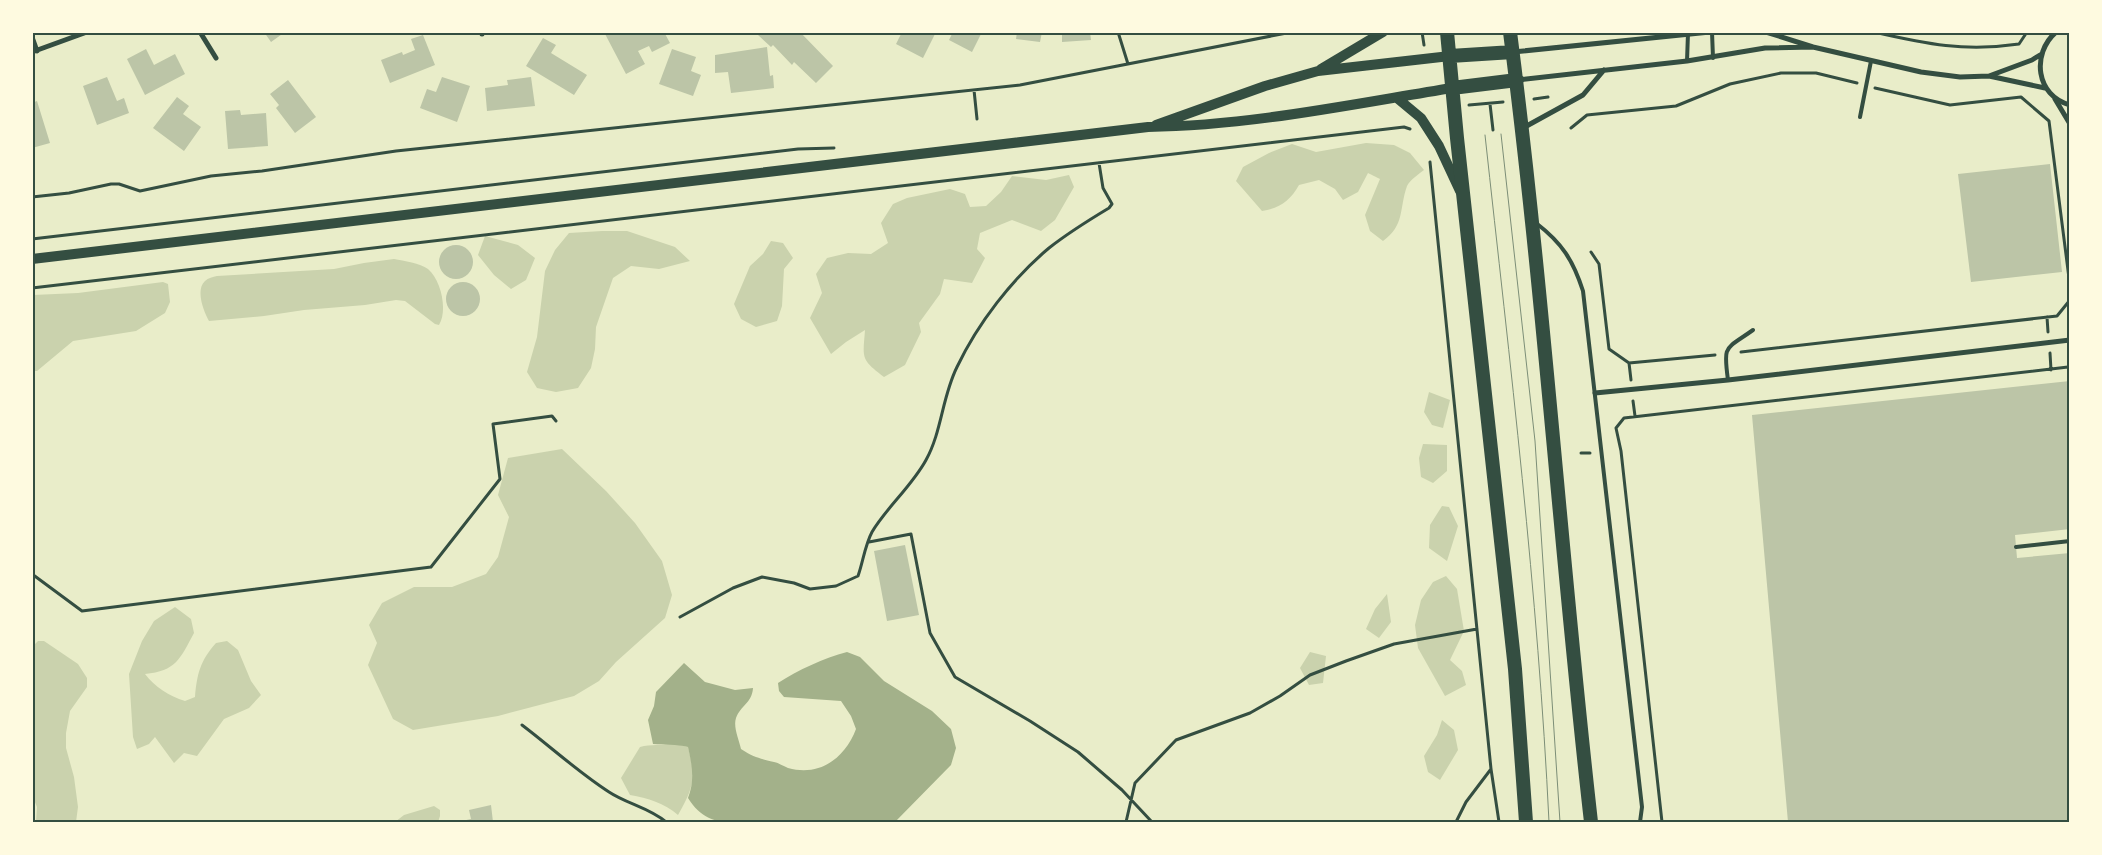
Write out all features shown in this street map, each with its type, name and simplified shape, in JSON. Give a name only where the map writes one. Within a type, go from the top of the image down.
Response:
[{"type":"highway","points":[[1447,32],[1515,669],[1526,822]]},
{"type":"highway","points":[[1510,32],[1532,220],[1577,701],[1591,822]]},
{"type":"highway","points":[[1450,56],[1513,52]]},
{"type":"highway","points":[[1452,88],[1516,80]]},
{"type":"main road","points":[[1318,71],[1383,32]]},
{"type":"main road","points":[[1148,127],[1265,86],[1318,71],[1450,56]]},
{"type":"main road","points":[[32,259],[1148,127],[1191,127],[1398,98],[1452,88]]},
{"type":"main road","points":[[1398,98],[1421,118],[1439,146],[1464,201]]},
{"type":"street","points":[[32,37],[34,51],[87,32]]},
{"type":"street","points":[[200,32],[216,58]]},
{"type":"street","points":[[1513,52],[1711,32]]},
{"type":"street","points":[[1766,32],[1813,47],[1920,72],[1960,77],[1989,76],[2045,88]]},
{"type":"street","points":[[2056,32],[2044,46],[2040,55],[2039,66],[2045,88],[2055,98],[2070,124]]},
{"type":"street","points":[[1516,80],[1713,58],[1765,48],[1813,47]]},
{"type":"street","points":[[1989,76],[2032,60],[2040,55]]},
{"type":"street","points":[[1522,129],[1583,95],[1604,69]]},
{"type":"street","points":[[2055,98],[2070,105]]},
{"type":"street","points":[[1595,393],[1728,380],[2070,340]]},
{"type":"lane","points":[[1711,32],[1713,58]]},
{"type":"lane","points":[[1688,34],[1688,61]]},
{"type":"lane","points":[[1860,117],[1871,61]]},
{"type":"lane","points":[[1532,220],[1551,234],[1575,265],[1583,291],[1642,807],[1640,822]]},
{"type":"lane","points":[[1728,380],[1724,354],[1728,348],[1753,330]]},
{"type":"lane","points":[[2016,547],[2070,541]]},
{"type":"path","points":[[1118,32],[1128,64]]},
{"type":"path","points":[[32,197],[69,193],[111,184],[119,184],[140,190],[212,176],[262,171],[396,151],[1020,85],[1292,32]]},
{"type":"path","points":[[1422,32],[1425,58]]},
{"type":"path","points":[[1874,32],[1924,44],[1979,49],[2018,44],[2027,32]]},
{"type":"path","points":[[1571,128],[1587,115],[1676,106],[1730,84],[1781,73],[1816,73],[1950,105],[2021,97],[2049,121],[2070,286]]},
{"type":"path","points":[[974,90],[977,119]]},
{"type":"path","points":[[1454,106],[1548,97]]},
{"type":"path","points":[[1490,104],[1493,130]]},
{"type":"path","points":[[1410,129],[1421,118]]},
{"type":"path","points":[[32,288],[1404,127],[1410,129],[1415,135]]},
{"type":"path","points":[[32,239],[798,149],[838,148]]},
{"type":"path","points":[[1429,156],[1491,769],[1499,822]]},
{"type":"path","points":[[680,617],[733,588],[762,577],[794,583],[810,589],[836,586],[858,576],[871,533],[922,469],[930,453],[954,374],[980,327],[1010,289],[1042,254],[1082,224],[1109,208],[1112,204],[1103,188],[1099,162]]},
{"type":"path","points":[[1591,252],[1599,264],[1608,349],[1629,363],[2057,316],[2070,300]]},
{"type":"path","points":[[1662,822],[1621,451],[1616,428],[1624,418],[2070,369]]},
{"type":"path","points":[[32,574],[82,611],[431,566],[500,479],[494,424],[552,416],[556,421]]},
{"type":"path","points":[[869,542],[911,534],[930,633],[955,677],[1078,752],[1131,800],[1152,822]]},
{"type":"path","points":[[1126,822],[1135,783],[1176,740],[1250,713],[1280,696],[1310,675],[1346,661],[1394,644],[1477,629]]},
{"type":"path","points":[[522,725],[606,790],[623,801],[656,813],[666,822]]},
{"type":"path","points":[[1456,822],[1466,802],[1491,769]]},
{"type":"shaded area","points":[[1366,143],[1394,145],[1410,153],[1424,170],[1412,179],[1407,186],[1398,223],[1390,235],[1383,241],[1370,231],[1365,215],[1380,179],[1368,173],[1358,192],[1343,200],[1335,189],[1319,180],[1299,185],[1284,203],[1262,211],[1236,181],[1243,167],[1269,153],[1292,144],[1316,152]]},
{"type":"shaded area","points":[[1069,175],[1074,187],[1055,220],[1041,231],[1012,220],[980,233],[977,249],[985,258],[972,283],[944,279],[940,294],[919,323],[921,332],[905,365],[884,377],[876,371],[867,362],[865,357],[865,330],[831,354],[810,318],[822,293],[816,274],[827,258],[848,253],[871,254],[888,243],[881,223],[893,204],[907,198],[950,189],[965,194],[970,207],[986,206],[1001,192],[1012,176],[1046,180]]},
{"type":"shaded area","points":[[627,231],[675,247],[690,261],[659,269],[631,266],[613,278],[596,327],[595,349],[591,368],[578,388],[556,392],[537,388],[527,372],[537,337],[545,271],[555,250],[569,233]]},
{"type":"shaded area","points":[[485,236],[518,245],[535,258],[526,280],[511,289],[494,275],[478,255]]},
{"type":"shaded area","points":[[771,241],[783,243],[793,258],[784,269],[782,306],[777,321],[756,327],[741,319],[734,304],[750,266],[763,254]]},
{"type":"shaded area","points":[[394,259],[421,265],[433,274],[440,288],[443,304],[442,319],[439,325],[405,301],[396,300],[365,305],[209,321],[201,301],[202,285],[208,279],[217,276],[334,269]]},
{"type":"shaded area","points":[[163,282],[168,284],[170,302],[165,313],[136,331],[73,341],[37,371],[33,371],[33,295],[78,293]]},
{"type":"shaded area","points":[[1429,392],[1450,400],[1443,428],[1432,425],[1424,412]]},
{"type":"shaded area","points":[[1423,444],[1447,445],[1447,471],[1433,483],[1421,477],[1419,458]]},
{"type":"shaded area","points":[[562,449],[606,491],[635,523],[662,561],[672,595],[665,618],[616,662],[599,681],[574,696],[498,716],[413,730],[393,719],[368,665],[377,643],[369,625],[382,603],[414,587],[452,587],[486,574],[498,557],[509,517],[498,495],[508,458]]},
{"type":"shaded area","points":[[1442,506],[1449,507],[1458,526],[1447,561],[1429,548],[1430,525]]},
{"type":"shaded area","points":[[1446,576],[1457,589],[1464,631],[1450,660],[1462,671],[1466,685],[1445,696],[1418,648],[1415,625],[1421,600],[1433,582]]},
{"type":"shaded area","points":[[1387,594],[1391,622],[1379,638],[1366,629],[1375,609]]},
{"type":"shaded area","points":[[175,607],[191,619],[194,633],[181,657],[164,670],[145,674],[149,679],[168,694],[179,699],[185,701],[195,697],[198,675],[206,656],[216,643],[227,641],[238,650],[251,681],[261,695],[249,708],[224,719],[197,756],[184,753],[174,763],[155,737],[149,744],[137,749],[133,737],[129,674],[142,641],[154,621]]},
{"type":"shaded area","points":[[38,641],[44,641],[78,664],[87,678],[87,687],[70,711],[66,733],[66,748],[74,777],[78,807],[76,822],[36,822],[37,807],[32,795],[32,647]]},
{"type":"shaded area","points":[[847,652],[860,657],[884,681],[932,711],[951,729],[956,748],[951,765],[895,822],[788,822],[774,820],[721,822],[709,818],[698,810],[688,798],[692,779],[692,766],[688,747],[653,744],[648,720],[654,706],[656,692],[684,663],[705,682],[735,690],[753,688],[751,697],[738,714],[735,722],[741,749],[761,759],[776,762],[788,768],[811,770],[830,763],[838,756],[845,749],[856,729],[851,716],[841,701],[784,697],[779,691],[778,683],[811,665]]},
{"type":"shaded area","points":[[1310,652],[1326,656],[1323,683],[1309,685],[1300,668]]},
{"type":"shaded area","points":[[1442,720],[1454,730],[1458,750],[1440,780],[1428,772],[1424,756],[1437,735]]},
{"type":"shaded area","points":[[672,743],[688,747],[693,775],[687,797],[678,815],[656,802],[630,795],[621,778],[640,747]]},
{"type":"shaded area","points":[[434,806],[440,810],[438,822],[395,822],[404,815]]},
{"type":"building","points":[[264,32],[285,32],[271,42]]},
{"type":"building","points":[[604,32],[664,32],[670,43],[652,52],[649,46],[638,51],[645,64],[626,74]]},
{"type":"building","points":[[761,32],[800,32],[833,66],[816,83],[794,62],[792,65],[773,45],[771,47],[758,35]]},
{"type":"building","points":[[902,32],[936,32],[923,58],[896,44]]},
{"type":"building","points":[[953,32],[982,32],[972,52],[949,40]]},
{"type":"building","points":[[1017,32],[1042,32],[1040,42],[1016,39]]},
{"type":"building","points":[[1062,32],[1090,32],[1091,40],[1062,42]]},
{"type":"building","points":[[423,35],[435,65],[390,83],[381,60],[402,52],[403,55],[415,50],[411,39]]},
{"type":"building","points":[[543,38],[556,45],[551,53],[587,75],[574,95],[526,66]]},
{"type":"building","points":[[767,47],[770,76],[773,75],[774,88],[731,93],[728,72],[715,73],[715,55]]},
{"type":"building","points":[[146,49],[154,65],[175,54],[185,74],[145,95],[127,59]]},
{"type":"building","points":[[672,49],[696,57],[691,71],[701,75],[693,96],[659,84]]},
{"type":"building","points":[[107,77],[117,101],[124,98],[129,113],[97,125],[83,86]]},
{"type":"building","points":[[442,77],[470,86],[457,122],[420,108],[427,89],[436,92]]},
{"type":"building","points":[[531,77],[535,106],[487,111],[485,88],[508,85],[507,80]]},
{"type":"building","points":[[288,80],[316,117],[295,133],[276,108],[279,105],[270,94]]},
{"type":"building","points":[[177,97],[189,106],[183,114],[201,127],[184,151],[153,128]]},
{"type":"building","points":[[37,101],[50,143],[32,148],[32,103]]},
{"type":"building","points":[[240,110],[241,115],[266,113],[268,146],[228,149],[225,111]]},
{"type":"building","points":[[2050,164],[2062,272],[1971,282],[1958,174]]},
{"type":"building","points":[[456,245],[468,250],[473,262],[468,274],[456,279],[444,274],[439,262],[444,250]]},
{"type":"building","points":[[463,282],[475,287],[480,299],[475,311],[463,316],[451,311],[446,299],[451,287]]},
{"type":"building","points":[[2070,381],[2070,529],[2015,535],[2017,558],[2070,553],[2070,822],[1788,822],[1752,415]]},
{"type":"building","points":[[905,545],[919,615],[887,621],[874,551]]},
{"type":"building","points":[[491,805],[493,822],[457,822],[471,819],[469,810]]},
{"type":"tram line","points":[[1501,134],[1535,441],[1560,822]]},
{"type":"tram line","points":[[1485,135],[1531,564],[1549,822]]}]
